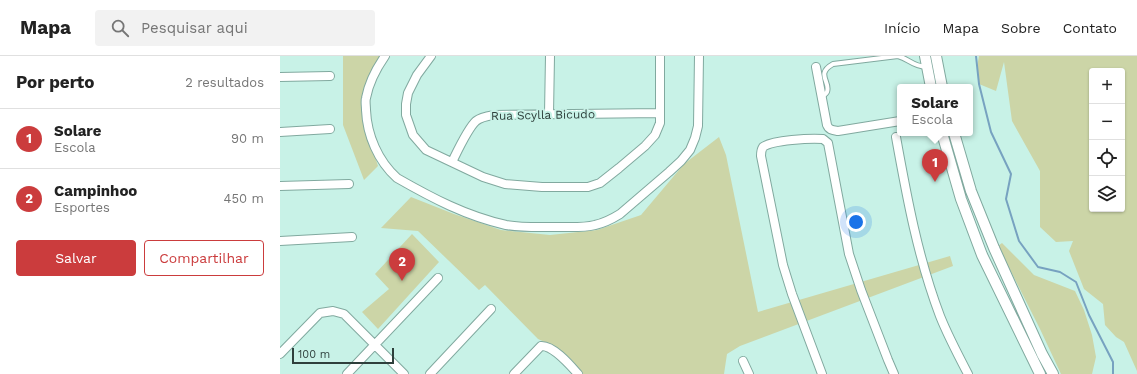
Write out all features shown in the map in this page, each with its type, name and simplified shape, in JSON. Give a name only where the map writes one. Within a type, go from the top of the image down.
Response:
[{"type":"street","points":[[385,56],[377,68],[369,85],[365,99],[367,123],[373,144],[383,162],[393,174],[397,178],[430,197],[475,216],[507,225],[538,228],[582,227],[596,225],[609,220],[620,214],[681,161],[690,150],[698,126],[699,56]]},
{"type":"street","points":[[431,56],[416,75],[408,93],[406,115],[413,135],[426,150],[483,177],[505,184],[542,188],[588,187],[600,183],[645,146],[655,135],[660,123],[660,56]]},
{"type":"street","points":[[549,114],[550,56]]},
{"type":"street","points":[[925,56],[929,84]]},
{"type":"street","points":[[926,67],[937,60],[941,84]]},
{"type":"street","points":[[816,66],[827,125],[831,130],[838,131],[897,121]]},
{"type":"street","points":[[280,77],[330,76]]},
{"type":"street","name":"Rua Scylla Bicudo","points":[[452,162],[471,126],[476,121],[484,117],[494,115],[660,113]]},
{"type":"street","points":[[280,132],[330,130]]},
{"type":"street","points":[[943,136],[961,199],[982,255],[1040,374]]},
{"type":"street","points":[[955,136],[971,191],[994,248],[1042,354],[1053,374]]},
{"type":"street","points":[[896,137],[906,196],[923,264],[940,316],[968,374]]},
{"type":"street","points":[[822,374],[792,294],[783,265],[761,156],[762,149],[768,145],[787,141],[827,140],[849,254],[861,290],[894,374]]},
{"type":"street","points":[[280,186],[349,184]]},
{"type":"street","points":[[280,241],[352,237]]},
{"type":"street","points":[[347,374],[438,278]]},
{"type":"street","points":[[430,374],[492,309]]},
{"type":"street","points":[[280,354],[320,313],[333,311],[344,314],[404,374]]},
{"type":"street","points":[[514,374],[541,346],[545,346],[552,349],[578,374]]},
{"type":"street","points":[[743,361],[749,374]]},
{"type":"lane","points":[[822,97],[827,91],[825,71],[827,67],[833,64],[898,56],[917,66],[926,67]]},
{"type":"green space","points":[[343,56],[380,56],[366,88],[365,125],[378,166],[364,180],[343,125]]},
{"type":"green space","points":[[979,56],[1137,56],[1137,371],[1124,342],[1116,337],[1105,325],[1103,304],[1084,289],[1069,251],[1073,241],[1056,242],[1040,227],[1040,171],[1012,121],[1004,62],[996,91],[979,84],[977,67]]},
{"type":"green space","points":[[719,137],[726,155],[758,312],[950,256],[953,266],[740,346],[727,354],[724,374],[579,374],[549,344],[538,339],[485,285],[479,290],[418,231],[381,228],[411,197],[501,230],[550,235],[597,230],[641,215],[684,164]]},
{"type":"green space","points":[[412,234],[439,262],[378,329],[362,312],[389,289],[375,274]]},
{"type":"green space","points":[[1002,243],[1034,275],[1075,291],[1084,310],[1092,335],[1096,357],[1092,374],[1061,374],[998,246]]},
{"type":"waterway","points":[[976,56],[979,84],[991,132],[1011,174],[1006,199],[1019,241],[1038,267],[1060,272],[1076,282],[1089,315],[1113,362],[1113,374]]},
{"type":"place","name":"Solare","points":[[935,182]]},
{"type":"place","name":"Campinhoo","points":[[402,281]]}]
